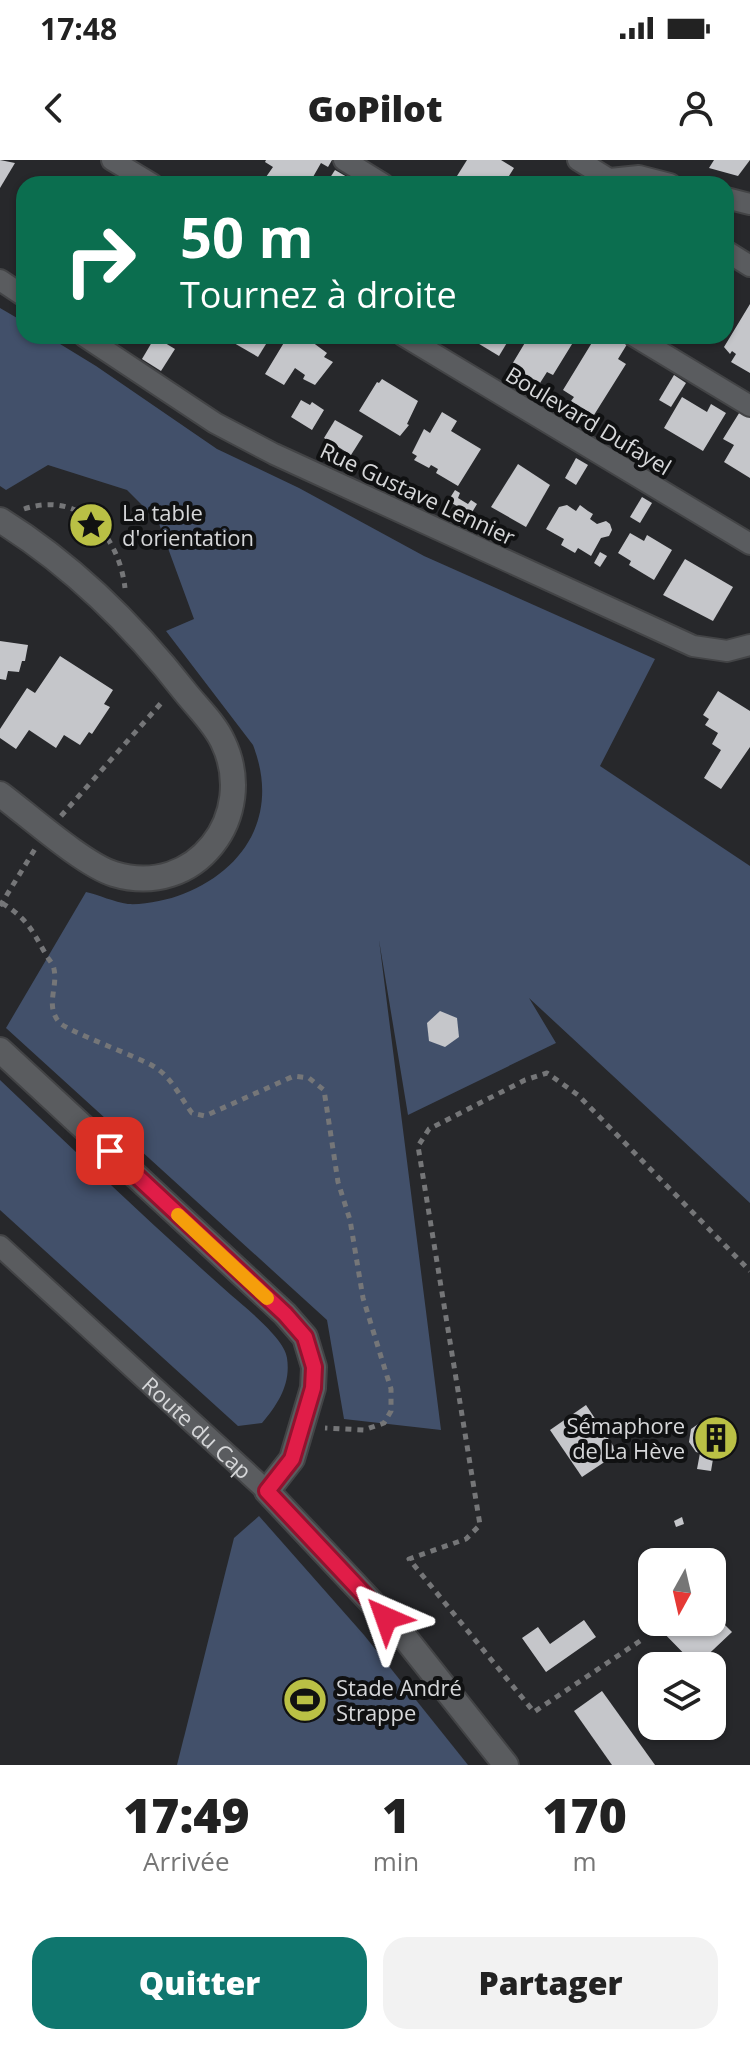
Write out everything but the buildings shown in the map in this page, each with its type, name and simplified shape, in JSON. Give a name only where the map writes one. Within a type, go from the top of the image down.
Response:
[{"type":"street","points":[[112,160],[139,176]]},
{"type":"street","points":[[344,160],[370,176]]},
{"type":"street","points":[[578,160],[604,176]]},
{"type":"street","name":"Rue Gustave Lennier","points":[[96,344],[215,423],[274,454],[693,646],[727,651],[750,645]]},
{"type":"street","name":"Boulevard Dufayel","points":[[417,344],[750,544]]},
{"type":"street","points":[[647,344],[750,406]]},
{"type":"street","points":[[0,520],[49,552],[96,591],[158,657],[222,739],[232,767],[234,798],[220,836],[195,862],[175,872],[134,878],[113,874],[93,864],[0,794]]},
{"type":"street","points":[[0,1050],[285,1314],[305,1337],[314,1377],[304,1425],[292,1459],[267,1491]]},
{"type":"street","name":"Route du Cap","points":[[0,1246],[267,1491],[406,1639],[506,1765]]},
{"type":"path","points":[[34,506],[76,507],[92,519],[113,548],[124,581]]},
{"type":"path","points":[[165,699],[48,830],[1,904],[21,915],[32,927],[54,968],[51,1004],[62,1026],[156,1067],[176,1088],[192,1113],[205,1116],[294,1076],[309,1078],[324,1090],[338,1182],[350,1220],[363,1298],[391,1389],[391,1411],[384,1423],[364,1430],[343,1431],[304,1425]]},
{"type":"path","points":[[640,1641],[534,1712],[409,1559],[466,1539],[480,1525],[418,1146],[429,1129],[525,1080],[547,1073],[578,1095],[750,1271]]},
{"type":"shaded area","points":[[0,308],[16,317],[16,344],[60,344],[217,449],[299,488],[424,556],[655,659],[600,766],[750,866],[750,1203],[529,998],[556,1043],[408,1115],[379,940],[441,1430],[344,1419],[327,1320],[6,1028],[86,892],[123,903],[142,904],[177,896],[206,883],[241,853],[259,815],[262,793],[253,745],[166,631],[194,619],[158,521],[127,490],[48,465],[6,490],[0,486]]},
{"type":"shaded area","points":[[0,1080],[280,1342],[287,1358],[285,1385],[262,1423],[238,1426],[0,1210]]},
{"type":"shaded area","name":"Stade André Strappe","points":[[259,1516],[364,1635],[468,1765],[177,1765],[234,1538]]},
{"type":"slow traffic","points":[[178,1215],[267,1298]]},
{"type":"place","name":"La table d'orientation","points":[[91,525]]},
{"type":"place","name":"Sémaphore de La Hève","points":[[716,1438]]},
{"type":"place","name":"Stade André Strappe","points":[[305,1700]]},
{"type":"route","points":[[110,1151],[285,1314],[305,1337],[314,1367],[313,1388],[304,1425],[292,1459],[267,1491],[386,1618]]}]
